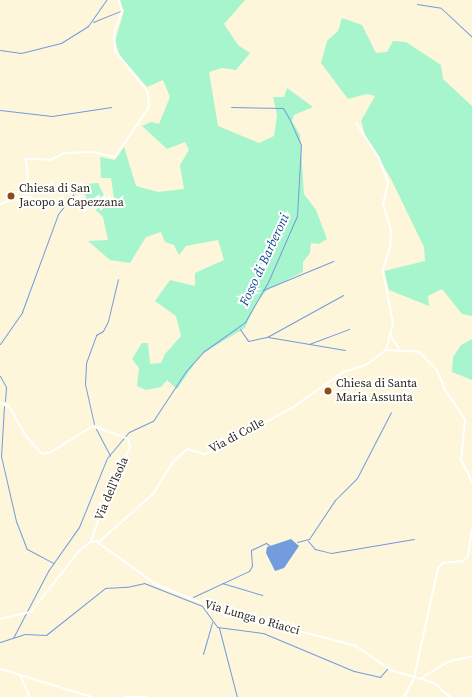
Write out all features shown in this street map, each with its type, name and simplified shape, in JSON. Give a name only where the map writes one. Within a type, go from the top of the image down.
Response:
[{"type":"street","points":[[0,204],[13,199],[28,179],[26,160],[51,160],[64,154],[92,152],[116,157],[144,116],[150,101],[148,92],[115,50],[114,32],[122,10],[119,0]]},
{"type":"street","points":[[356,123],[379,158],[388,183],[383,204],[391,230],[390,247],[383,270],[393,324],[386,350],[419,352],[428,359],[465,420],[461,460],[472,482]]},
{"type":"street","points":[[390,334],[392,342],[400,350]]},
{"type":"street","name":"Via di Colle","points":[[96,542],[153,494],[172,463],[187,449],[205,454],[295,406],[343,372],[366,364],[386,350]]},
{"type":"street","name":"Via dell'Isola","points":[[0,403],[9,406],[25,435],[42,454],[52,452],[93,426],[126,437],[129,448],[105,501],[91,541]]},
{"type":"street","points":[[404,697],[414,678],[438,568],[443,563],[460,562],[468,557],[472,529]]},
{"type":"street","points":[[0,619],[26,614],[64,566],[91,541],[96,542]]},
{"type":"street","name":"Via Lunga o Riacci","points":[[96,542],[157,586],[225,612],[352,644],[380,660],[391,670],[434,683],[450,697]]},
{"type":"street","points":[[420,679],[447,662],[472,656]]},
{"type":"street","points":[[0,669],[92,697]]},
{"type":"street","points":[[20,675],[30,697]]},
{"type":"street","points":[[125,697],[146,697]]},
{"type":"green space","points":[[119,0],[245,0],[224,24],[238,45],[250,53],[236,70],[222,68],[209,72],[218,126],[259,143],[274,136],[277,115],[273,97],[284,97],[287,88],[313,107],[294,115],[292,121],[300,135],[304,194],[316,210],[327,239],[319,244],[311,243],[310,253],[303,262],[303,272],[268,289],[256,303],[245,328],[201,354],[177,389],[167,380],[161,387],[146,390],[137,386],[139,368],[132,359],[142,343],[148,343],[150,364],[161,363],[165,354],[181,336],[176,316],[155,301],[170,280],[195,286],[195,273],[224,260],[218,240],[186,246],[179,255],[174,245],[165,242],[161,232],[146,237],[130,263],[110,260],[88,241],[108,240],[103,217],[89,204],[84,192],[86,184],[98,183],[110,208],[115,205],[111,178],[101,178],[100,157],[115,160],[124,147],[136,186],[158,192],[184,189],[180,165],[189,150],[185,142],[167,149],[142,126],[151,122],[159,124],[170,97],[163,80],[147,87],[120,56],[115,41],[124,11]]},
{"type":"green space","points":[[342,18],[362,25],[376,53],[387,52],[393,41],[406,42],[441,65],[443,79],[472,106],[472,316],[462,314],[442,289],[428,296],[429,306],[389,290],[384,271],[425,261],[424,247],[391,179],[365,135],[361,121],[375,96],[367,94],[348,99],[321,63],[327,41],[338,31]]},
{"type":"green space","points":[[472,339],[472,380],[452,372],[453,357],[461,345]]},
{"type":"water","points":[[291,539],[299,546],[284,568],[275,571],[266,553],[267,547]]},
{"type":"waterway","points":[[0,50],[21,53],[61,43],[88,26],[106,0]]},
{"type":"waterway","points":[[417,4],[441,8],[472,37]]},
{"type":"waterway","points":[[93,22],[120,11]]},
{"type":"waterway","points":[[0,110],[52,116],[111,107]]},
{"type":"waterway","name":"Fosso di Barberoni","points":[[13,638],[48,571],[79,527],[107,458],[129,432],[153,421],[186,371],[203,352],[245,322],[268,282],[297,216],[301,145],[283,108],[231,107]]},
{"type":"waterway","points":[[0,344],[22,312],[58,214],[76,191]]},
{"type":"waterway","points":[[263,290],[333,261]]},
{"type":"waterway","points":[[94,424],[85,384],[86,363],[96,335],[103,331],[108,321],[118,279]]},
{"type":"waterway","points":[[240,329],[248,341],[267,337],[343,295]]},
{"type":"waterway","points":[[309,344],[349,329]]},
{"type":"waterway","points":[[268,337],[345,350]]},
{"type":"waterway","points":[[0,376],[6,387],[5,401]]},
{"type":"waterway","points":[[4,406],[1,456],[16,521],[27,549],[53,563]]},
{"type":"waterway","points":[[297,542],[309,539],[335,500],[357,478],[391,412]]},
{"type":"waterway","points":[[96,429],[110,455]]},
{"type":"waterway","points":[[308,541],[315,549],[331,553],[414,539]]},
{"type":"waterway","points":[[193,597],[249,571],[252,566],[251,550],[266,543],[270,546]]},
{"type":"waterway","points":[[0,642],[25,634],[46,635],[105,588],[127,587],[144,583],[202,606],[217,627],[263,633],[354,671],[380,677],[387,669]]},
{"type":"waterway","points":[[222,583],[262,595]]},
{"type":"waterway","points":[[203,654],[212,622]]},
{"type":"waterway","points":[[219,628],[237,697]]},
{"type":"place","name":"Chiesa di San Jacopo a Capezzana","points":[[11,196]]},
{"type":"place","name":"Chiesa di Santa Maria Assunta","points":[[328,391]]}]
